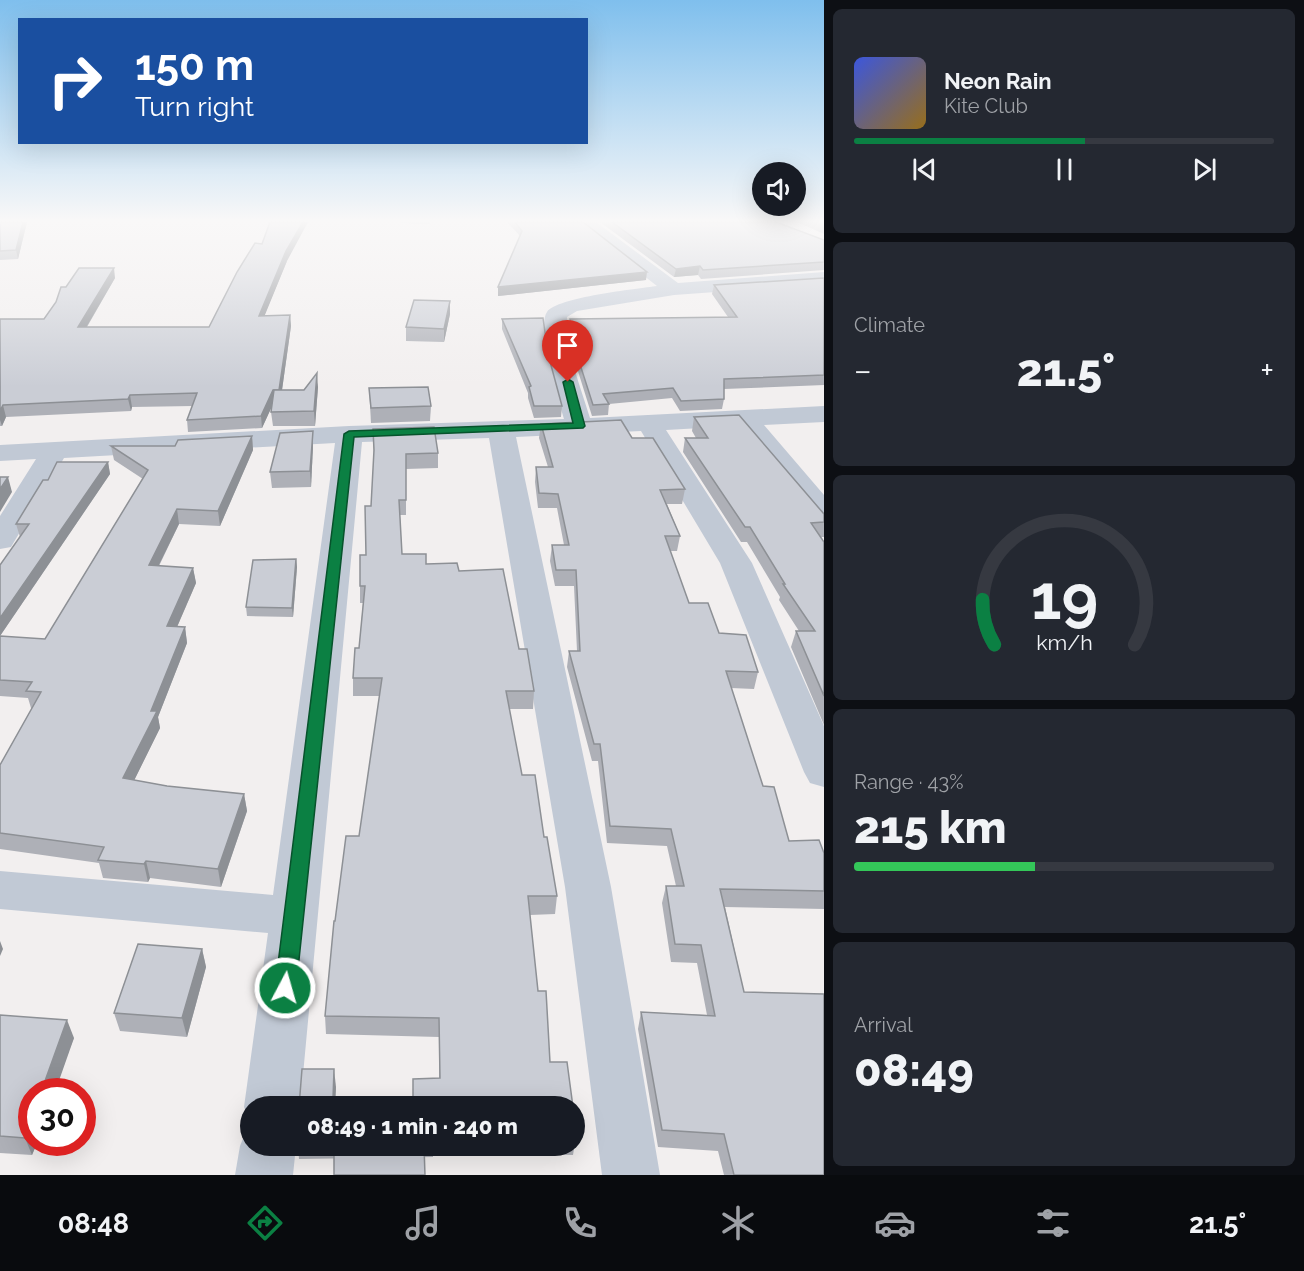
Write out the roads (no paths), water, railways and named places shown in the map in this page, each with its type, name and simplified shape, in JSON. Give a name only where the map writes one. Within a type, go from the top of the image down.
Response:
[{"type":"street","points":[[659,277],[674,289]]},
{"type":"street","points":[[579,426],[562,361],[555,323],[556,314],[571,306],[674,289],[824,278]]},
{"type":"street","points":[[0,453],[349,434],[501,430],[824,414]]},
{"type":"street","points":[[743,417],[824,513]]},
{"type":"street","points":[[648,421],[736,563],[824,772]]},
{"type":"street","points":[[501,430],[588,887],[631,1175]]},
{"type":"street","points":[[273,1096],[349,434]]},
{"type":"street","points":[[0,540],[56,449]]},
{"type":"street","points":[[0,890],[293,916]]},
{"type":"street","points":[[264,1175],[267,1156]]}]
